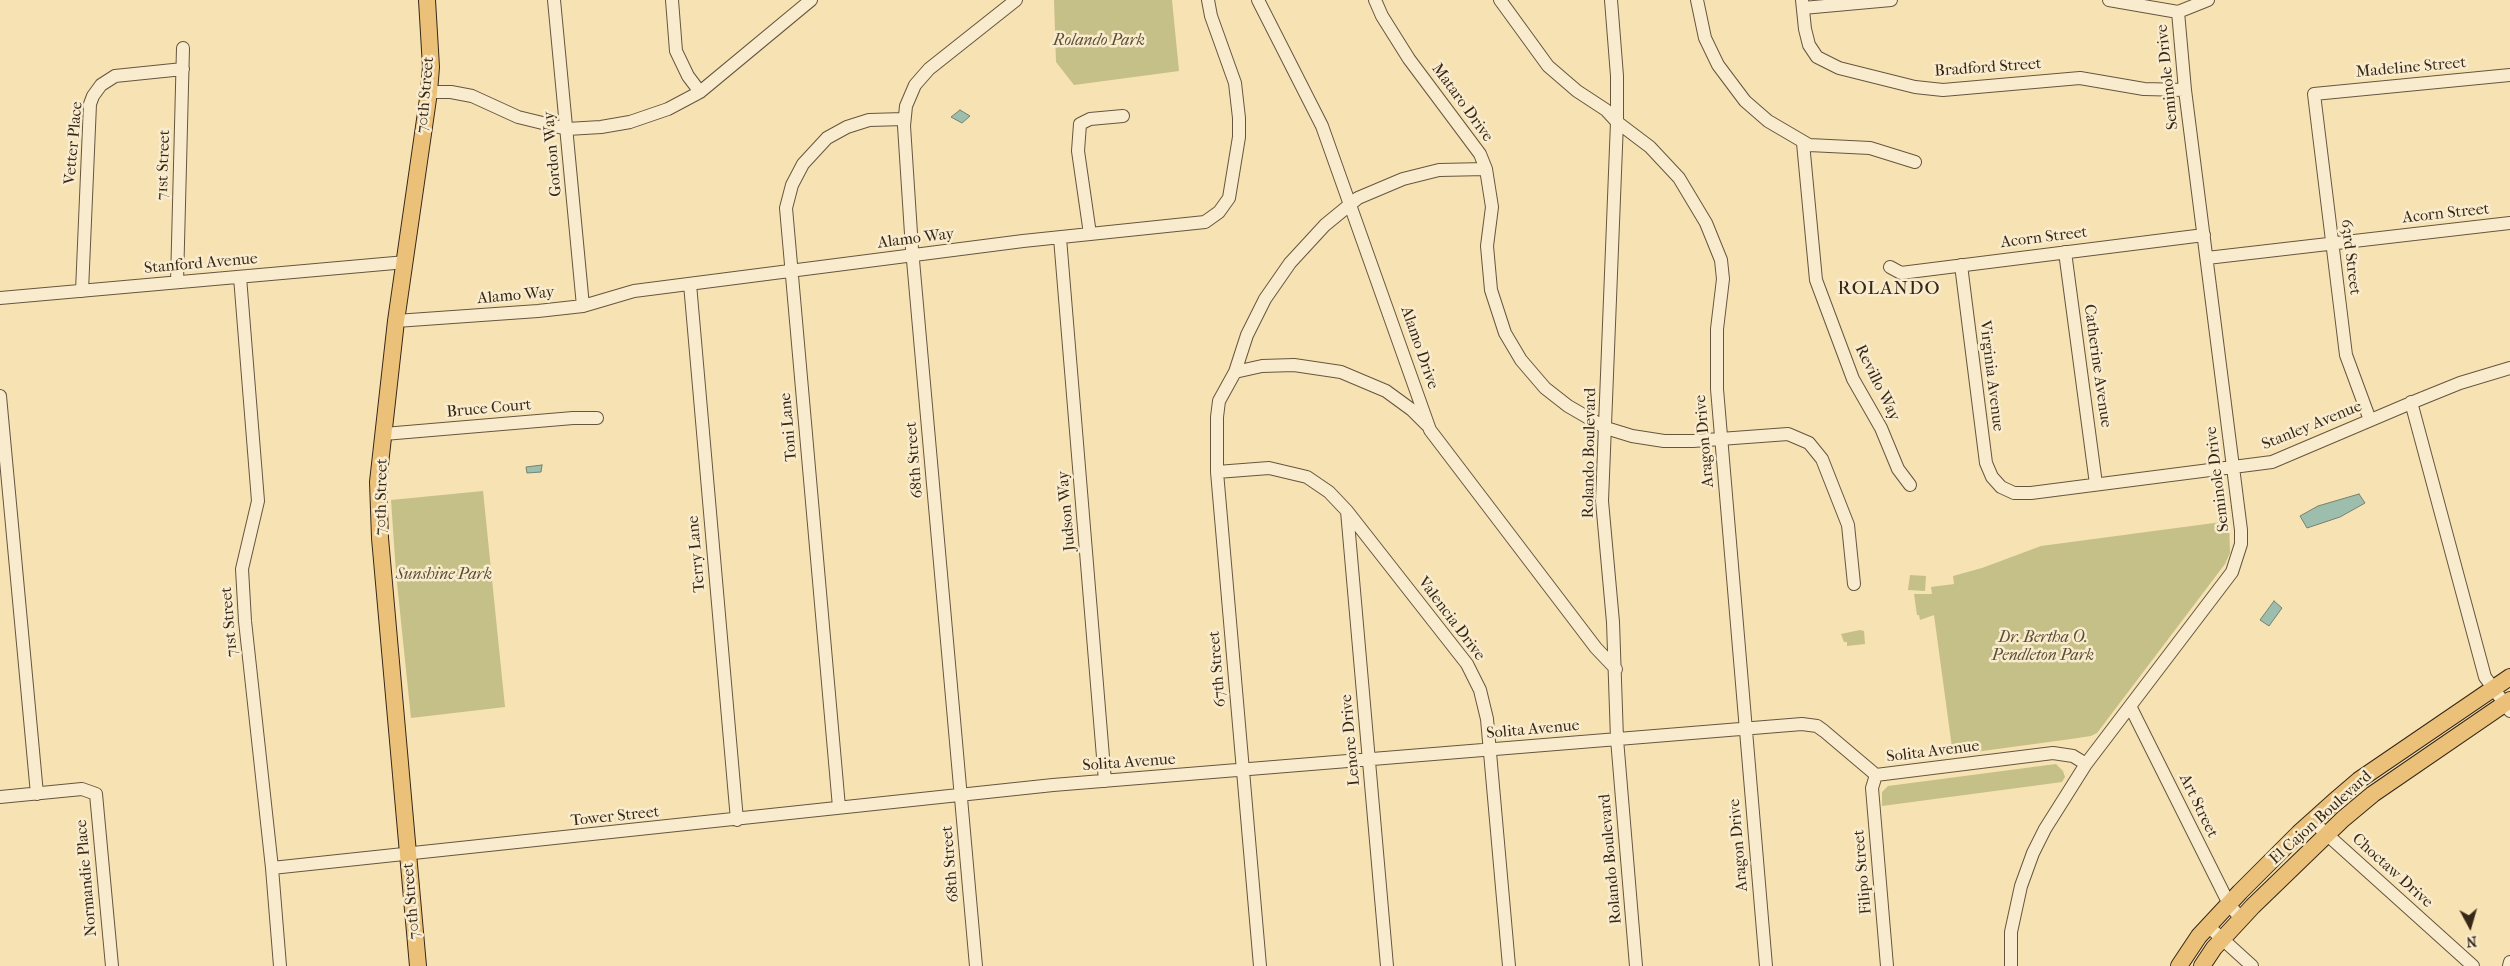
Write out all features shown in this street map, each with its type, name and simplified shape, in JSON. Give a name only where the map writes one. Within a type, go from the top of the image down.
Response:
[{"type":"main road","name":"70th Street","points":[[418,966],[380,538],[378,482],[396,321],[429,92],[431,67],[427,0]]},
{"type":"main road","name":"El Cajon Boulevard","points":[[2178,966],[2208,926],[2229,904],[2312,821],[2359,780],[2510,677]]},
{"type":"main road","name":"El Cajon Boulevard","points":[[2202,966],[2222,939],[2241,919],[2326,834],[2373,794],[2509,705]]},
{"type":"street","name":"Gordon Way","points":[[554,0],[583,306]]},
{"type":"street","points":[[672,0],[676,51],[688,76],[700,92]]},
{"type":"street","points":[[429,92],[451,92],[472,96],[518,117],[567,129],[601,127],[630,122],[668,109],[700,92],[811,0]]},
{"type":"street","name":"68th Street","points":[[976,966],[913,256],[904,119],[906,106],[915,85],[929,69],[1016,0]]},
{"type":"street","name":"Alamo Way","points":[[396,321],[538,312],[583,306],[634,292],[690,284],[1090,234],[1205,222],[1219,212],[1229,198],[1239,118],[1235,84],[1211,16],[1208,0]]},
{"type":"street","name":"Alamo Drive","points":[[1258,0],[1322,126],[1430,430],[1596,648],[1616,669]]},
{"type":"street","name":"Mataro Drive","points":[[1375,0],[1382,16],[1409,59],[1480,154],[1486,169],[1492,207],[1487,246],[1488,275],[1494,304],[1505,333],[1521,360],[1545,388],[1568,406],[1606,428],[1632,436],[1664,441],[1788,434],[1803,439],[1814,448],[1829,475],[1848,525],[1854,584]]},
{"type":"street","name":"Aragon Drive","points":[[1500,0],[1548,66],[1577,91],[1606,110],[1617,122],[1650,147],[1679,178],[1706,223],[1721,260],[1723,279],[1717,329],[1717,389],[1766,966]]},
{"type":"street","name":"Rolando Boulevard","points":[[1611,0],[1617,122],[1602,501],[1616,669],[1617,739],[1636,966]]},
{"type":"street","points":[[1697,0],[1706,38],[1726,78],[1756,111],[1803,143],[1822,147],[1870,148],[1915,162]]},
{"type":"street","points":[[1803,4],[1891,0]]},
{"type":"street","points":[[2110,0],[2178,12],[2208,0]]},
{"type":"street","name":"Bradford Street","points":[[1803,4],[1805,29],[1809,45],[1817,57],[1839,68],[1915,87],[1943,90],[2080,78],[2144,89],[2185,90]]},
{"type":"street","name":"Seminole Drive","points":[[2012,966],[2011,932],[2022,881],[2033,853],[2055,813],[2086,764],[2232,572],[2241,544],[2241,530],[2185,90],[2178,12]]},
{"type":"street","name":"71st Street","points":[[177,282],[182,48]]},
{"type":"street","name":"Vetter Place","points":[[82,290],[90,104],[93,96],[102,85],[116,76],[183,69]]},
{"type":"street","name":"Madeline Street","points":[[2314,94],[2510,75]]},
{"type":"street","name":"63rd Street","points":[[2314,94],[2346,355],[2370,420]]},
{"type":"street","points":[[1090,234],[1078,151],[1080,124],[1090,119],[1124,116]]},
{"type":"street","name":"Toni Lane","points":[[839,807],[786,208],[792,185],[803,164],[818,146],[847,127],[869,120],[904,119]]},
{"type":"street","name":"Revillo Way","points":[[1803,143],[1816,280],[1853,379],[1881,428],[1898,469],[1910,485]]},
{"type":"street","name":"67th Street","points":[[1260,966],[1217,472],[1217,417],[1219,401],[1235,372],[1253,323],[1276,282],[1312,238],[1351,204],[1388,184],[1419,174],[1446,170],[1486,169]]},
{"type":"street","name":"Acorn Street","points":[[2207,258],[2510,223]]},
{"type":"street","name":"Acorn Street","points":[[1890,267],[1901,273],[2204,236]]},
{"type":"street","name":"Judson Way","points":[[1060,238],[1105,781]]},
{"type":"street","name":"Catherine Avenue","points":[[2065,252],[2096,484]]},
{"type":"street","name":"Stanford Avenue","points":[[0,298],[406,262]]},
{"type":"street","name":"Virginia Avenue","points":[[1960,265],[1986,463],[1992,476],[2001,487]]},
{"type":"street","name":"71st Street","points":[[240,277],[258,501],[242,569],[280,966]]},
{"type":"street","name":"Terry Lane","points":[[690,284],[737,820]]},
{"type":"street","points":[[1235,372],[1262,366],[1294,364],[1341,372],[1386,391],[1412,410],[1430,430]]},
{"type":"street","name":"Stanley Avenue","points":[[2001,487],[2014,493],[2026,494],[2272,462],[2411,402],[2460,383],[2510,368]]},
{"type":"street","points":[[0,396],[38,794],[0,797]]},
{"type":"street","points":[[2411,402],[2485,677],[2493,689],[2509,705]]},
{"type":"street","name":"Bruce Court","points":[[384,434],[572,418],[597,418]]},
{"type":"street","name":"Valencia Drive","points":[[1217,472],[1269,468],[1307,477],[1329,492],[1347,511],[1467,664],[1480,690],[1490,750],[1509,966]]},
{"type":"street","name":"Lenore Drive","points":[[1347,511],[1387,966]]},
{"type":"street","name":"Art Street","points":[[2130,706],[2229,904],[2241,919]]},
{"type":"street","name":"Solita Avenue","points":[[962,794],[1802,724],[1817,726],[1876,776],[2053,753],[2073,756],[2086,764]]},
{"type":"street","name":"Filipo Street","points":[[1876,776],[1872,788],[1887,966]]},
{"type":"street","name":"Normandie Place","points":[[38,794],[82,790],[96,794],[112,966]]},
{"type":"street","name":"Tower Street","points":[[272,868],[737,820],[962,794]]},
{"type":"street","name":"Choctaw Drive","points":[[2312,821],[2472,966]]},
{"type":"street","points":[[2208,926],[2252,966]]},
{"type":"street","points":[[2509,966],[2510,962]]},
{"type":"green space","name":"Rolando Park","points":[[1054,0],[1172,0],[1179,71],[1074,85],[1056,62]]},
{"type":"green space","name":"Sunshine Park","points":[[483,491],[505,707],[411,718],[396,573],[391,500]]},
{"type":"green space","name":"Dr. Bertha O. Pendleton Park","points":[[2229,521],[2230,553],[2225,564],[2097,733],[2091,736],[1953,755],[1934,615],[1920,620],[1919,615],[1917,615],[1914,594],[1932,594],[1931,587],[1954,584],[1953,576],[1982,568],[2041,546]]},
{"type":"green space","points":[[1910,575],[1926,576],[1925,591],[1908,590]]},
{"type":"green space","points":[[1860,630],[1864,631],[1865,644],[1847,646],[1847,642],[1844,642],[1841,634]]},
{"type":"green space","points":[[2056,764],[2063,771],[2065,777],[2062,782],[1882,806],[1882,792],[1888,786]]},
{"type":"shaded area","points":[[960,110],[970,116],[962,123],[951,117]]},
{"type":"shaded area","points":[[542,465],[541,472],[527,473],[526,467]]},
{"type":"shaded area","points":[[2359,494],[2365,503],[2340,517],[2307,528],[2300,516],[2318,506]]},
{"type":"shaded area","points":[[2274,601],[2282,608],[2269,626],[2260,620]]},
{"type":"district","name":"ROLANDO","points":[[1889,289]]}]
